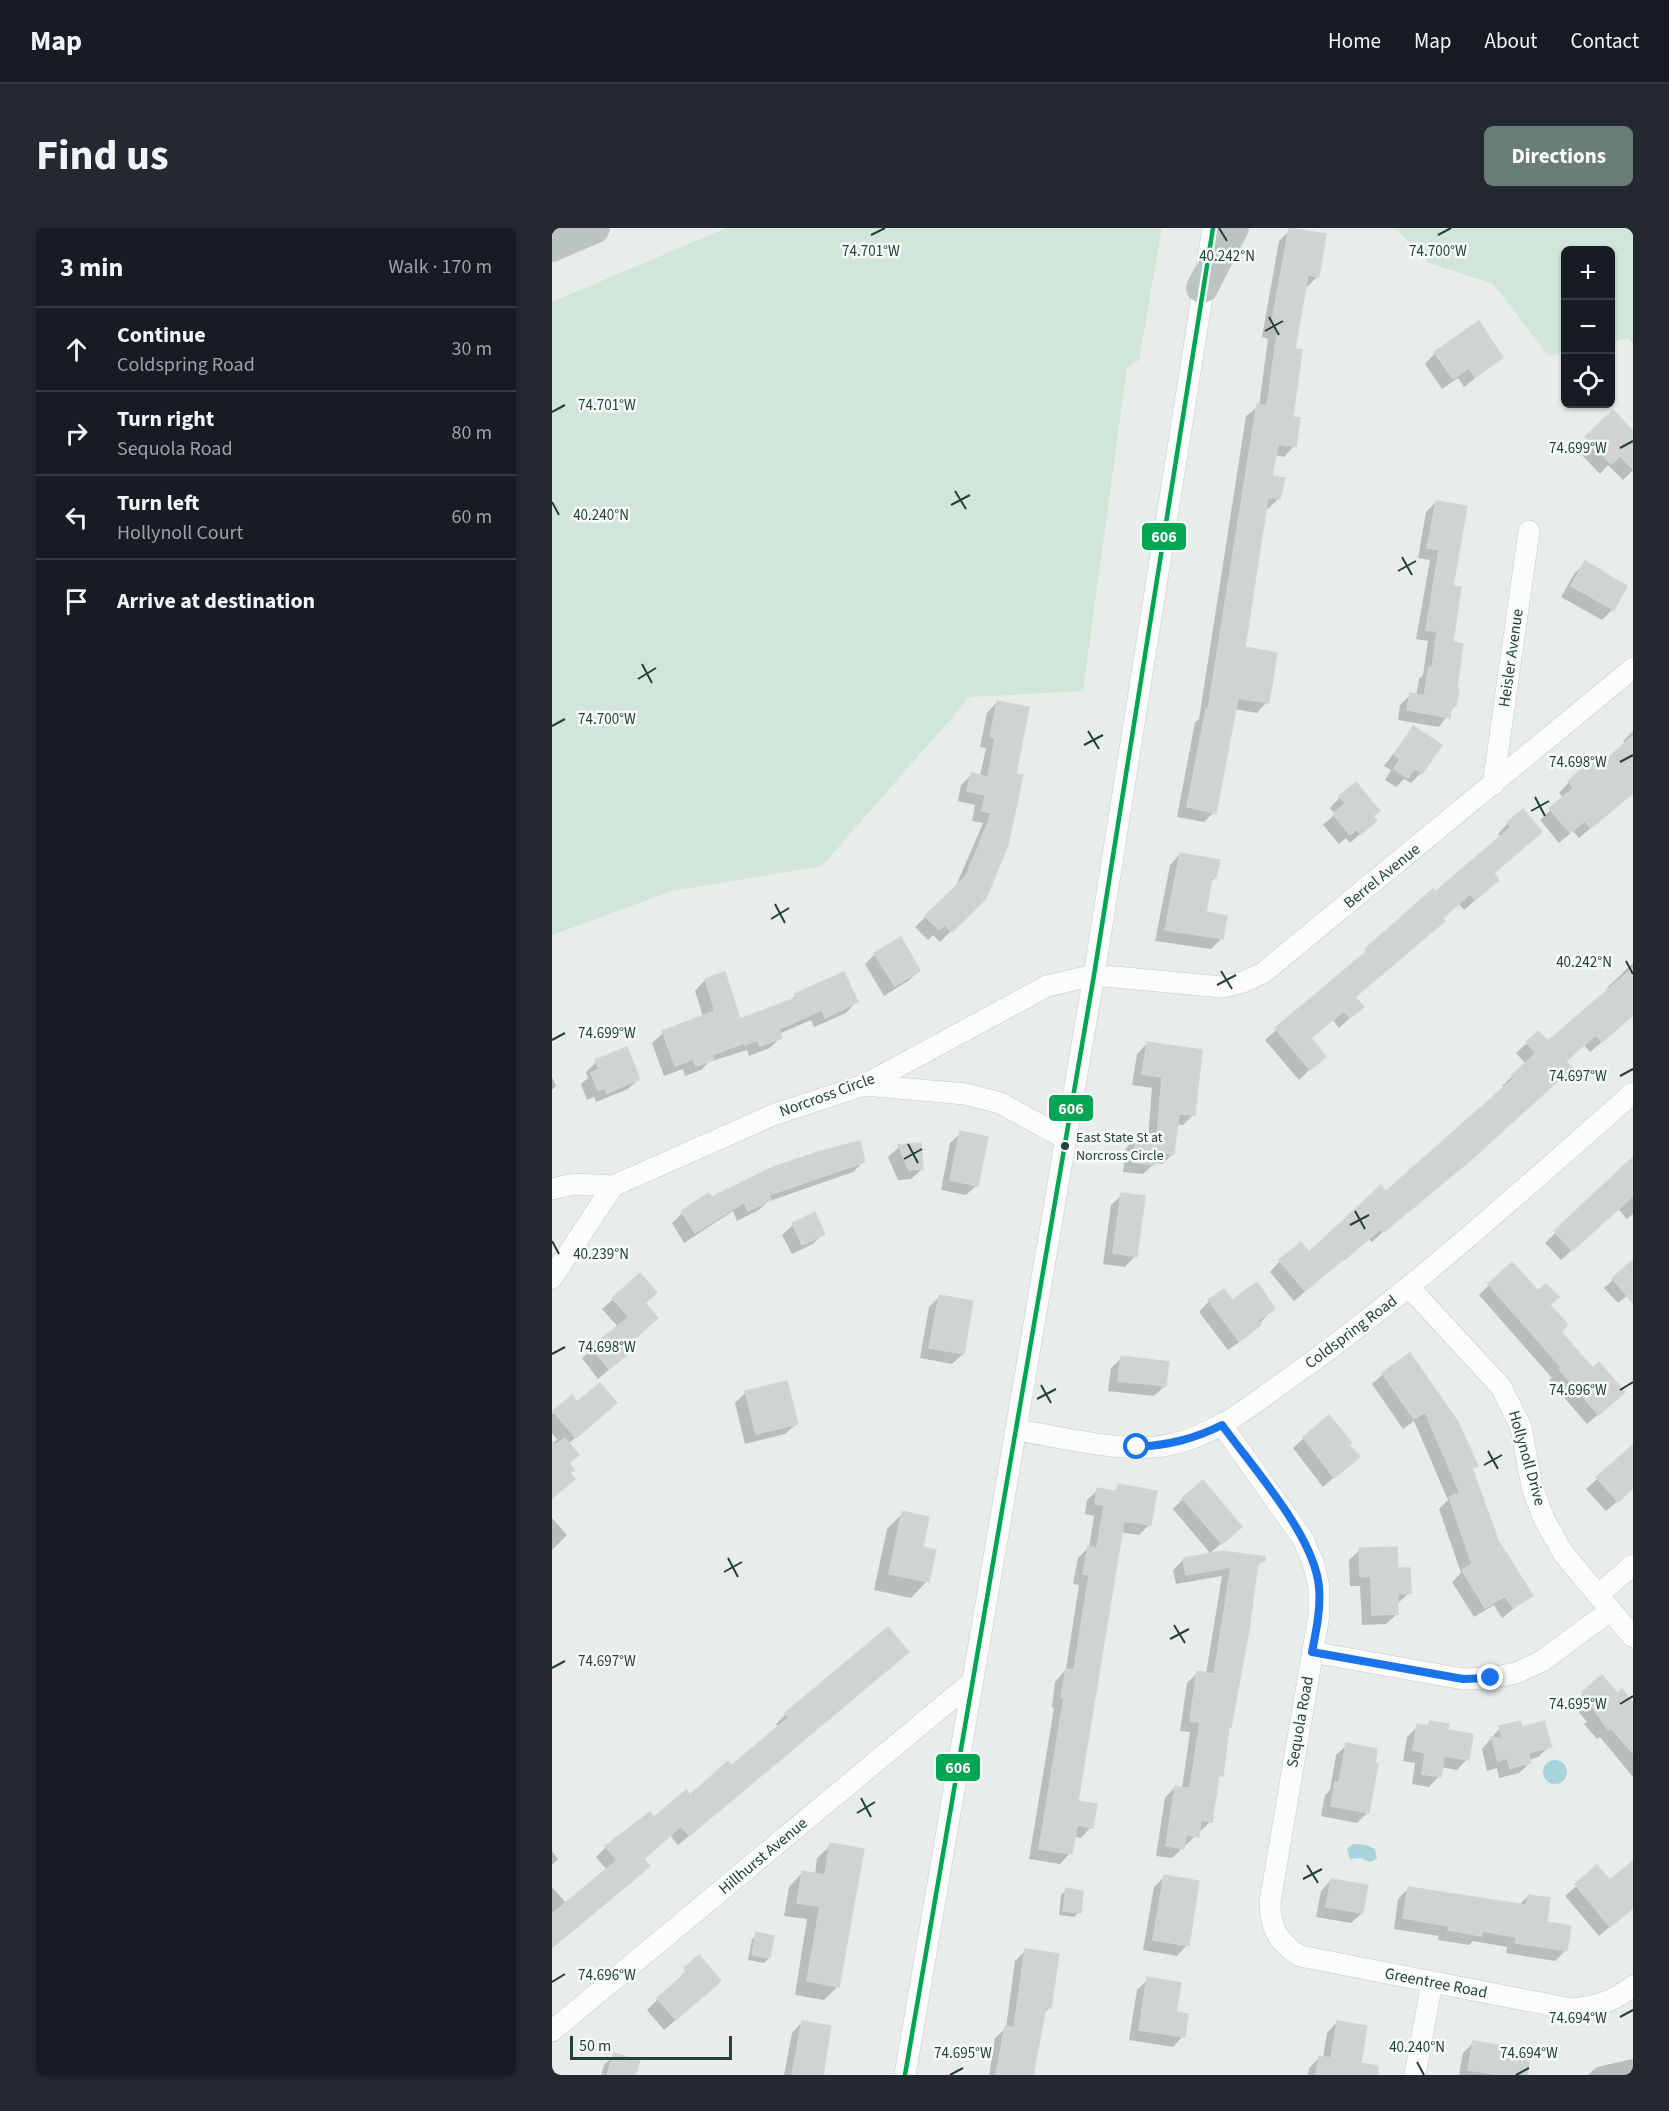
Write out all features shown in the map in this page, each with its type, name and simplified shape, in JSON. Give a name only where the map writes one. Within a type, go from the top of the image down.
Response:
[{"type":"highway","points":[[552,246],[594,228]]},
{"type":"highway","points":[[1202,288],[1233,228]]},
{"type":"street","points":[[905,2075],[1094,975],[1213,228]]},
{"type":"street","name":"Heisler Avenue","points":[[1493,785],[1529,531]]},
{"type":"street","name":"Berrel Avenue","points":[[1094,975],[1200,987],[1222,987],[1263,973],[1633,668]]},
{"type":"street","name":"Norcross Circle","points":[[552,1189],[574,1184],[613,1186],[773,1114],[864,1085],[1047,986],[1094,975]]},
{"type":"street","points":[[864,1085],[966,1095],[1000,1103],[1066,1139]]},
{"type":"street","name":"Coldspring Road","points":[[1016,1430],[1137,1447],[1168,1445],[1195,1438],[1222,1425],[1348,1336],[1410,1288],[1633,1093]]},
{"type":"street","points":[[552,1278],[613,1186]]},
{"type":"street","name":"Hollynoll Drive","points":[[1410,1288],[1501,1387],[1521,1427],[1532,1487],[1544,1519],[1563,1553],[1633,1637]]},
{"type":"street","name":"Sequola Road","points":[[1222,1425],[1303,1539],[1314,1562],[1319,1587],[1319,1606],[1312,1652],[1270,1902]]},
{"type":"street","points":[[1312,1652],[1463,1679],[1491,1678],[1516,1673],[1542,1661],[1604,1603],[1633,1565]]},
{"type":"street","name":"Hillhurst Avenue","points":[[552,2031],[974,1681]]},
{"type":"street","name":"Greentree Road","points":[[1270,1902],[1270,1919],[1276,1935],[1286,1947],[1300,1956],[1571,2009],[1594,2007],[1613,2000],[1633,1986]]},
{"type":"street","points":[[1415,2075],[1432,1982]]},
{"type":"green space","points":[[726,228],[1162,228],[1139,360],[1127,368],[1083,691],[970,697],[822,866],[672,891],[552,935],[552,302]]},
{"type":"green space","points":[[1392,228],[1633,228],[1633,344],[1628,338],[1615,341],[1615,246],[1561,246],[1561,353],[1549,356],[1493,284],[1429,263],[1396,229]]},
{"type":"water","points":[[1555,1760],[1564,1763],[1567,1772],[1564,1781],[1555,1784],[1546,1781],[1543,1772],[1546,1763]]},
{"type":"water","points":[[1353,1844],[1366,1845],[1375,1849],[1377,1859],[1370,1862],[1361,1858],[1350,1859],[1347,1849]]},
{"type":"building","points":[[1289,228],[1326,234],[1319,277],[1308,275],[1295,349],[1302,350],[1293,417],[1300,418],[1296,447],[1278,444],[1272,476],[1285,478],[1280,499],[1268,497],[1245,647],[1277,653],[1269,703],[1238,698],[1216,813],[1187,807],[1206,709],[1208,710],[1257,404],[1267,406],[1278,328],[1271,327]]},
{"type":"building","points":[[1479,321],[1503,358],[1475,377],[1469,368],[1453,379],[1434,352]]},
{"type":"building","points":[[1613,410],[1633,431],[1633,469],[1620,456],[1611,464],[1585,437]]},
{"type":"building","points":[[1436,501],[1467,506],[1453,586],[1461,587],[1453,642],[1463,644],[1457,689],[1459,690],[1456,706],[1452,705],[1450,718],[1407,710],[1410,693],[1424,696],[1429,667],[1432,668],[1437,631],[1426,630],[1439,550],[1427,548]]},
{"type":"building","points":[[1585,561],[1627,586],[1614,610],[1571,586]]},
{"type":"building","points":[[997,701],[1029,707],[1016,774],[1023,775],[1008,845],[986,898],[952,932],[945,925],[939,930],[925,916],[966,876],[992,813],[982,811],[985,795],[967,791],[971,773],[988,777],[995,738],[990,737]]},
{"type":"building","points":[[1413,726],[1442,745],[1422,774],[1414,768],[1408,778],[1394,769],[1400,759],[1394,755]]},
{"type":"building","points":[[1633,736],[1633,793],[1591,828],[1585,821],[1570,833],[1549,808],[1574,788],[1568,781],[1584,767],[1597,756],[1603,762]]},
{"type":"building","points":[[1356,782],[1380,811],[1373,816],[1377,821],[1361,834],[1357,829],[1350,835],[1333,814],[1345,803],[1339,796]]},
{"type":"building","points":[[1523,809],[1542,832],[1494,873],[1499,880],[1475,900],[1470,894],[1443,918],[1445,921],[1355,997],[1364,1007],[1350,1018],[1344,1011],[1311,1038],[1326,1057],[1310,1070],[1275,1028],[1367,951],[1365,949],[1433,889],[1435,892],[1511,827],[1507,822]]},
{"type":"building","points":[[1180,853],[1220,860],[1216,878],[1212,877],[1206,912],[1227,916],[1223,939],[1165,930]]},
{"type":"building","points":[[901,937],[920,971],[895,986],[874,953]]},
{"type":"building","points":[[1633,968],[1633,1015],[1602,1042],[1596,1035],[1566,1061],[1572,1068],[1472,1159],[1384,1232],[1381,1229],[1305,1291],[1279,1260],[1301,1242],[1309,1252],[1381,1185],[1386,1191],[1514,1078],[1512,1075],[1536,1053],[1526,1042],[1538,1031],[1548,1041]]},
{"type":"building","points":[[725,972],[740,1019],[796,998],[794,994],[844,972],[858,1002],[825,1018],[822,1010],[779,1029],[782,1038],[760,1046],[758,1040],[745,1045],[744,1043],[712,1055],[714,1060],[696,1066],[693,1059],[675,1066],[662,1031],[715,1011],[705,979]]},
{"type":"building","points":[[1147,1042],[1202,1050],[1195,1115],[1179,1114],[1174,1154],[1156,1152],[1155,1165],[1133,1162],[1136,1136],[1157,1138],[1162,1077],[1142,1074]]},
{"type":"building","points":[[627,1047],[640,1079],[607,1093],[605,1088],[598,1090],[591,1073],[599,1069],[595,1060]]},
{"type":"building","points":[[960,1131],[988,1137],[978,1186],[950,1180]]},
{"type":"building","points":[[860,1141],[865,1162],[769,1195],[771,1200],[748,1211],[744,1202],[695,1233],[681,1211],[709,1193],[712,1197],[771,1168]]},
{"type":"building","points":[[921,1143],[923,1169],[909,1170],[898,1145]]},
{"type":"building","points":[[1633,1157],[1633,1196],[1572,1251],[1554,1231]]},
{"type":"building","points":[[1121,1193],[1145,1196],[1137,1257],[1113,1253]]},
{"type":"building","points":[[815,1212],[825,1234],[802,1245],[792,1223]]},
{"type":"building","points":[[1633,1260],[1633,1303],[1612,1278]]},
{"type":"building","points":[[1512,1262],[1538,1291],[1546,1284],[1559,1297],[1550,1305],[1568,1325],[1561,1332],[1593,1368],[1599,1362],[1625,1392],[1599,1415],[1559,1369],[1561,1367],[1488,1284]]},
{"type":"building","points":[[640,1273],[657,1293],[645,1303],[658,1318],[630,1343],[635,1349],[609,1369],[591,1347],[629,1317],[612,1298]]},
{"type":"building","points":[[1257,1282],[1275,1309],[1258,1320],[1261,1325],[1239,1341],[1208,1300],[1224,1289],[1232,1300]]},
{"type":"building","points":[[939,1295],[973,1301],[964,1354],[929,1348]]},
{"type":"building","points":[[1410,1353],[1458,1422],[1478,1466],[1472,1468],[1498,1540],[1533,1596],[1513,1608],[1505,1596],[1485,1608],[1462,1570],[1472,1564],[1449,1497],[1460,1493],[1425,1412],[1414,1419],[1382,1373]]},
{"type":"building","points":[[1121,1356],[1169,1362],[1166,1386],[1118,1381]]},
{"type":"building","points":[[787,1381],[798,1424],[756,1434],[745,1391]]},
{"type":"building","points":[[600,1383],[617,1403],[576,1438],[553,1411],[572,1395],[577,1402]]},
{"type":"building","points":[[1329,1415],[1352,1443],[1349,1445],[1360,1457],[1334,1478],[1303,1437]]},
{"type":"building","points":[[565,1438],[579,1455],[569,1463],[574,1470],[570,1473],[575,1479],[552,1498],[552,1441],[555,1445]]},
{"type":"building","points":[[1633,1445],[1633,1488],[1618,1502],[1596,1477]]},
{"type":"building","points":[[1203,1480],[1242,1527],[1222,1544],[1182,1498]]},
{"type":"building","points":[[1118,1484],[1157,1491],[1151,1525],[1124,1521],[1078,1801],[1097,1804],[1093,1828],[1077,1825],[1072,1854],[1039,1849],[1064,1698],[1061,1697],[1066,1669],[1074,1670],[1089,1575],[1083,1574],[1088,1546],[1097,1548],[1104,1505],[1095,1504],[1097,1488],[1117,1491]]},
{"type":"building","points":[[902,1511],[929,1517],[923,1547],[936,1550],[929,1582],[889,1574]]},
{"type":"building","points":[[1397,1547],[1398,1568],[1410,1568],[1411,1593],[1398,1594],[1398,1614],[1372,1615],[1371,1576],[1360,1577],[1359,1548]]},
{"type":"building","points":[[1222,1551],[1265,1557],[1265,1561],[1258,1562],[1249,1630],[1231,1727],[1229,1727],[1223,1776],[1219,1775],[1212,1822],[1201,1820],[1199,1837],[1186,1835],[1184,1849],[1166,1846],[1175,1786],[1190,1788],[1200,1722],[1190,1721],[1197,1671],[1214,1674],[1231,1567],[1186,1575],[1183,1558]]},
{"type":"building","points":[[888,1627],[909,1652],[689,1836],[681,1826],[644,1859],[650,1866],[552,1947],[552,1914],[617,1860],[605,1846],[650,1812],[654,1817],[686,1790],[690,1795],[728,1761],[732,1765],[789,1717],[785,1713]]},
{"type":"building","points":[[1602,1675],[1617,1693],[1622,1689],[1633,1703],[1633,1753],[1611,1728],[1608,1730],[1582,1692]]},
{"type":"building","points":[[1430,1721],[1449,1724],[1448,1730],[1473,1734],[1469,1760],[1444,1756],[1441,1777],[1422,1774],[1425,1753],[1413,1750],[1417,1724],[1429,1726]]},
{"type":"building","points":[[1520,1721],[1522,1727],[1544,1721],[1552,1747],[1528,1753],[1531,1763],[1510,1768],[1507,1758],[1498,1761],[1491,1737],[1502,1739],[1499,1726]]},
{"type":"building","points":[[1346,1743],[1377,1749],[1375,1763],[1378,1764],[1369,1813],[1331,1806],[1335,1782],[1339,1783]]},
{"type":"building","points":[[830,1843],[864,1849],[839,1987],[807,1981],[820,1906],[797,1903],[802,1871],[825,1875]]},
{"type":"building","points":[[1633,1861],[1633,1908],[1610,1927],[1575,1884],[1597,1865],[1610,1880]]},
{"type":"building","points":[[1164,1875],[1199,1881],[1189,1946],[1153,1940]]},
{"type":"building","points":[[1331,1879],[1368,1885],[1363,1913],[1326,1907]]},
{"type":"building","points":[[1408,1887],[1526,1905],[1528,1895],[1550,1898],[1547,1922],[1571,1926],[1567,1951],[1516,1943],[1516,1937],[1482,1931],[1481,1936],[1448,1930],[1449,1926],[1403,1918]]},
{"type":"building","points":[[1066,1888],[1083,1891],[1081,1913],[1063,1911]]},
{"type":"building","points":[[756,1932],[774,1936],[770,1958],[752,1955]]},
{"type":"building","points":[[1025,1949],[1059,1954],[1051,2008],[1046,2007],[1033,2075],[996,2075],[1005,2026],[1014,2028]]},
{"type":"building","points":[[699,1955],[721,1981],[676,2020],[657,1998],[687,1972],[684,1968]]},
{"type":"building","points":[[1147,1977],[1181,1983],[1176,2012],[1188,2014],[1185,2037],[1139,2030]]},
{"type":"building","points":[[802,2021],[831,2026],[823,2075],[792,2075]]},
{"type":"building","points":[[1337,2021],[1367,2026],[1361,2063],[1378,2066],[1377,2075],[1316,2075],[1319,2056],[1331,2058]]},
{"type":"building","points":[[1473,2041],[1503,2046],[1502,2052],[1530,2056],[1527,2075],[1499,2075],[1468,2070]]},
{"type":"building","points":[[614,2053],[640,2061],[635,2075],[607,2075]]},
{"type":"transit line","name":"606","points":[[905,2075],[1094,975],[1213,228]]},
{"type":"place","name":"East State St at Norcross Circle","points":[[1065,1146]]},
{"type":"route","points":[[1137,1447],[1168,1445],[1195,1438],[1222,1425],[1303,1539],[1314,1562],[1319,1587],[1318,1615],[1312,1652],[1463,1679],[1491,1678]]}]
